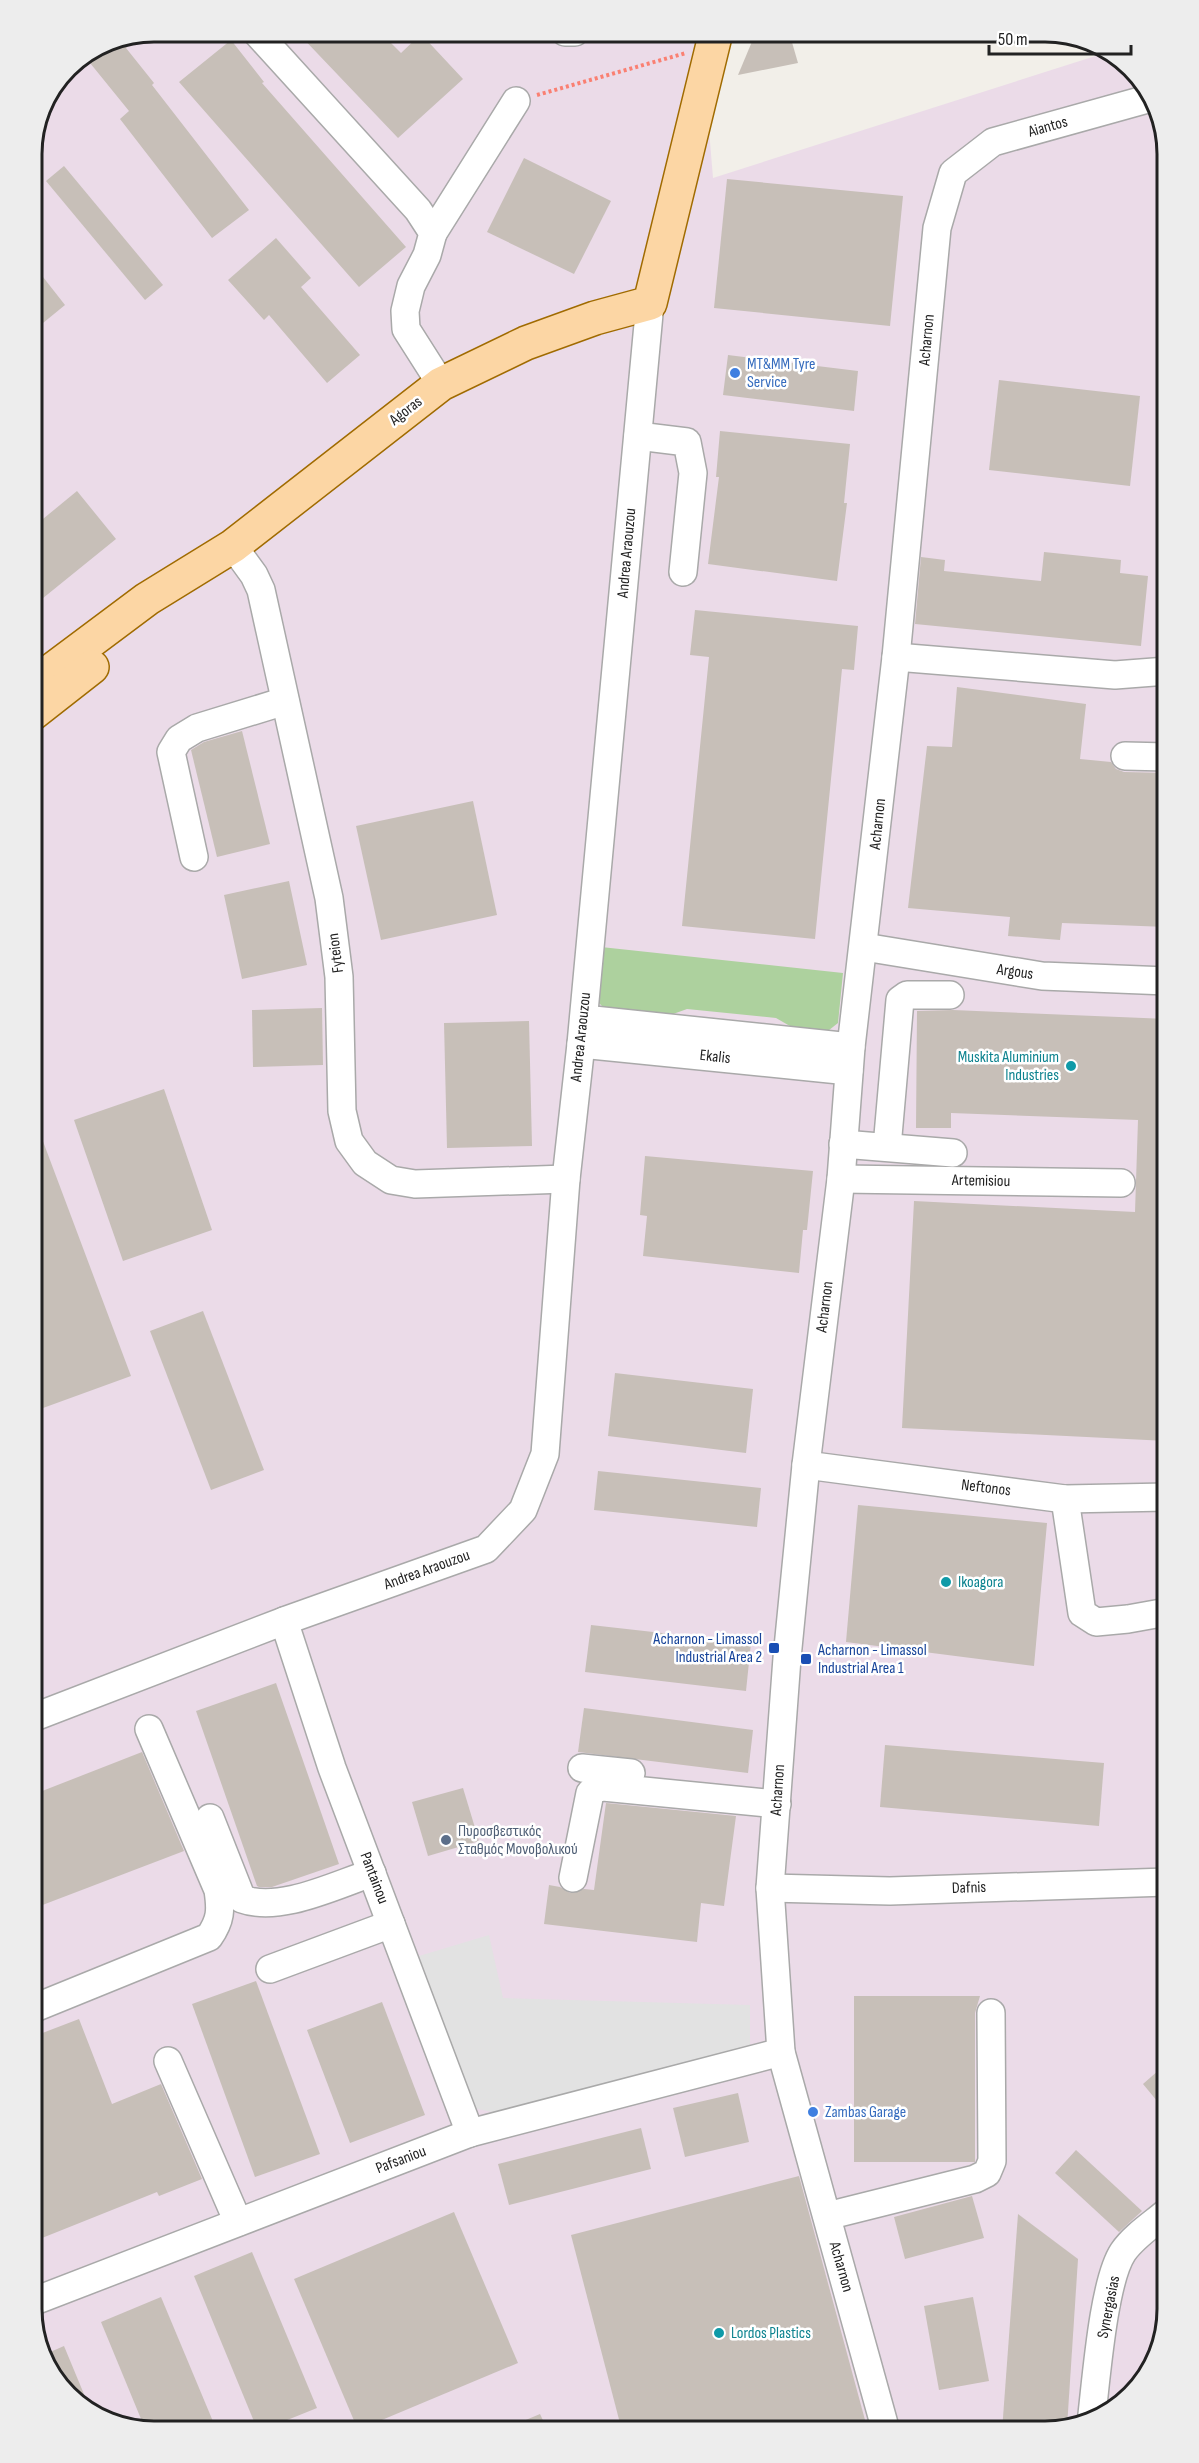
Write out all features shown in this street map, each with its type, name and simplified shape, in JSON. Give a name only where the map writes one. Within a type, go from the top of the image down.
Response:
[{"type":"main road","name":"Andrea Araouzou","points":[[650,303],[713,42]]},
{"type":"main road","name":"Agoras","points":[[42,678],[147,599],[233,546],[441,384],[526,343],[595,318],[650,303]]},
{"type":"main road","name":"Agoras","points":[[42,706],[146,623],[192,573]]},
{"type":"street","points":[[265,42],[418,210],[433,233]]},
{"type":"street","name":"Aiantos","points":[[953,173],[993,142],[1143,100]]},
{"type":"street","points":[[441,384],[406,329],[405,311],[411,286],[427,255],[433,233],[516,101]]},
{"type":"street","name":"Acharnon","points":[[883,2421],[781,2052],[770,1888],[787,1658],[806,1465],[841,1179],[850,1059],[897,657],[937,228],[953,173]]},
{"type":"street","name":"Andrea Araouzou","points":[[42,1714],[284,1621],[486,1549],[523,1510],[545,1454],[566,1179],[650,303]]},
{"type":"street","points":[[638,436],[687,442],[693,473],[683,572]]},
{"type":"street","name":"Fyteion","points":[[233,546],[254,575],[261,590],[329,898],[339,977],[342,1111],[349,1141],[365,1163],[391,1180],[415,1184],[566,1179]]},
{"type":"street","points":[[897,657],[1115,675],[1157,672]]},
{"type":"street","points":[[194,857],[171,752],[179,739],[197,728],[285,701]]},
{"type":"street","points":[[1125,756],[1157,757]]},
{"type":"street","name":"Argous","points":[[864,947],[1042,976],[1157,981]]},
{"type":"street","points":[[887,1147],[900,1000],[907,995],[950,994]]},
{"type":"street","name":"Ekalis","points":[[582,1031],[850,1059]]},
{"type":"street","points":[[843,1144],[953,1153]]},
{"type":"street","name":"Artemisiou","points":[[841,1179],[1121,1183]]},
{"type":"street","name":"Neftonos","points":[[806,1465],[1065,1499],[1157,1497]]},
{"type":"street","points":[[1065,1499],[1082,1613],[1096,1622],[1157,1614]]},
{"type":"street","name":"Pantainou","points":[[284,1621],[332,1768],[470,2133]]},
{"type":"street","points":[[42,2005],[209,1937],[217,1926],[222,1912],[218,1890],[149,1729]]},
{"type":"street","points":[[582,1768],[778,1796]]},
{"type":"street","points":[[573,1878],[590,1793],[594,1789],[603,1787],[778,1796]]},
{"type":"street","points":[[210,1818],[242,1899],[253,1903],[284,1902],[372,1873]]},
{"type":"street","name":"Dafnis","points":[[770,1888],[890,1891],[1157,1882]]},
{"type":"street","points":[[270,1969],[391,1924]]},
{"type":"street","points":[[826,2216],[975,2179],[987,2173],[992,2161],[991,2013]]},
{"type":"street","name":"Pafsaniou","points":[[42,2298],[470,2133],[781,2052]]},
{"type":"street","points":[[168,2061],[238,2222]]},
{"type":"street","name":"Synergasias","points":[[1093,2411],[1109,2289],[1123,2252],[1157,2220]]},
{"type":"path","points":[[516,101],[704,42]]},
{"type":"shaded area","points":[[702,42],[713,178],[1098,55],[1113,65],[1134,86],[1149,111],[1155,132],[1157,146],[1157,2310],[1153,2338],[1146,2359],[1138,2371],[1113,2398],[1088,2413],[1060,2420],[146,2421],[132,2419],[111,2413],[98,2406],[86,2398],[65,2377],[50,2352],[42,2317],[42,146],[44,132],[53,104],[80,70],[111,50],[139,43]]},
{"type":"shaded area","points":[[489,1935],[503,1998],[750,2005],[750,2049],[511,2116],[473,2108],[419,1956]]},
{"type":"green space","points":[[601,947],[843,973],[838,1023],[824,1034],[809,1037],[776,1018],[687,1009],[662,1018],[610,1014],[595,999]]},
{"type":"building","points":[[229,42],[233,42],[264,82],[262,83],[406,247],[359,287],[179,82]]},
{"type":"building","points":[[307,42],[390,42],[401,53],[413,42],[428,42],[463,79],[398,138]]},
{"type":"building","points":[[752,42],[792,42],[798,63],[738,75]]},
{"type":"building","points":[[129,45],[126,48],[154,83],[152,85],[249,210],[212,238],[120,119],[129,111],[90,63],[111,50]]},
{"type":"building","points":[[524,158],[611,201],[574,274],[487,232]]},
{"type":"building","points":[[64,166],[163,285],[145,300],[46,181]]},
{"type":"building","points":[[727,179],[903,196],[890,326],[714,308]]},
{"type":"building","points":[[276,238],[311,278],[301,287],[360,355],[327,383],[269,315],[264,320],[228,280]]},
{"type":"building","points":[[42,276],[65,305],[42,324]]},
{"type":"building","points":[[728,355],[858,371],[854,411],[723,395]]},
{"type":"building","points":[[999,380],[1140,396],[1130,486],[989,470]]},
{"type":"building","points":[[720,431],[850,444],[844,503],[847,503],[837,581],[708,564],[719,477],[716,477]]},
{"type":"building","points":[[77,491],[116,539],[42,599],[42,520]]},
{"type":"building","points":[[1044,552],[1121,560],[1120,573],[1148,576],[1141,646],[915,624],[921,557],[945,560],[944,571],[1041,581]]},
{"type":"building","points":[[695,610],[858,626],[854,670],[842,669],[815,939],[682,926],[709,657],[690,655]]},
{"type":"building","points":[[957,687],[1086,704],[1080,759],[1111,762],[1116,769],[1124,772],[1157,773],[1157,927],[1062,923],[1060,940],[1008,936],[1010,917],[908,908],[927,746],[952,747]]},
{"type":"building","points":[[242,731],[270,844],[217,857],[191,750],[204,742]]},
{"type":"building","points":[[473,801],[497,915],[381,940],[356,826]]},
{"type":"building","points":[[289,881],[307,965],[242,979],[224,895]]},
{"type":"building","points":[[322,1008],[323,1065],[253,1067],[252,1010]]},
{"type":"building","points":[[953,1010],[1157,1019],[1157,1441],[902,1428],[914,1201],[1135,1212],[1138,1120],[951,1113],[951,1128],[916,1128],[917,1011]]},
{"type":"building","points":[[529,1021],[532,1146],[447,1148],[444,1023]]},
{"type":"building","points":[[164,1089],[212,1230],[123,1261],[74,1120]]},
{"type":"building","points":[[42,1139],[131,1376],[42,1408]]},
{"type":"building","points":[[645,1156],[813,1171],[807,1230],[803,1230],[799,1273],[643,1256],[647,1216],[640,1215]]},
{"type":"building","points":[[203,1311],[264,1470],[211,1490],[150,1331]]},
{"type":"building","points":[[615,1373],[753,1389],[746,1453],[608,1436]]},
{"type":"building","points":[[598,1471],[761,1488],[757,1527],[594,1510]]},
{"type":"building","name":"Ikoagora","points":[[858,1505],[1047,1523],[1034,1666],[846,1642]]},
{"type":"building","points":[[591,1625],[751,1643],[746,1691],[585,1672]]},
{"type":"building","points":[[276,1683],[339,1864],[272,1887],[259,1887],[196,1711]]},
{"type":"building","points":[[584,1708],[753,1730],[748,1773],[578,1752]]},
{"type":"building","points":[[885,1745],[1104,1763],[1099,1826],[880,1807]]},
{"type":"building","points":[[142,1752],[184,1851],[42,1905],[42,1791]]},
{"type":"building","points":[[463,1788],[479,1841],[428,1856],[412,1802]]},
{"type":"building","points":[[606,1803],[736,1816],[724,1906],[701,1903],[697,1942],[544,1924],[549,1885],[560,1887],[570,1893],[584,1889],[594,1890]]},
{"type":"building","points":[[256,1981],[320,2154],[255,2177],[192,2004]]},
{"type":"building","points":[[854,1996],[980,1996],[975,2013],[975,2162],[854,2162]]},
{"type":"building","points":[[382,2002],[425,2115],[350,2143],[307,2030]]},
{"type":"building","points":[[79,2019],[112,2104],[161,2084],[202,2179],[159,2196],[157,2192],[42,2238],[42,2033]]},
{"type":"building","points":[[1157,2072],[1157,2101],[1143,2084]]},
{"type":"building","points":[[738,2093],[749,2142],[685,2157],[673,2108]]},
{"type":"building","points":[[641,2128],[651,2169],[509,2205],[498,2164]]},
{"type":"building","points":[[1076,2150],[1142,2211],[1119,2232],[1055,2173]]},
{"type":"building","name":"Lordos Plastics","points":[[799,2176],[865,2421],[619,2421],[571,2235]]},
{"type":"building","points":[[972,2196],[984,2238],[905,2259],[894,2217]]},
{"type":"building","points":[[454,2212],[518,2363],[379,2421],[354,2421],[294,2279]]},
{"type":"building","points":[[1018,2214],[1078,2259],[1068,2419],[1003,2421]]},
{"type":"building","points":[[252,2252],[317,2408],[285,2421],[254,2421],[194,2276]]},
{"type":"building","points":[[161,2297],[213,2421],[142,2420],[101,2322]]},
{"type":"building","points":[[973,2297],[989,2381],[939,2390],[924,2306]]},
{"type":"building","points":[[64,2346],[85,2397],[65,2377],[50,2352]]},
{"type":"building","points":[[540,2414],[543,2421],[524,2421]]},
{"type":"place","name":"MT&MM Tyre Service","points":[[735,373]]},
{"type":"place","name":"Muskita Aluminium Industries","points":[[1071,1066]]},
{"type":"place","name":"Ikoagora","points":[[946,1582]]},
{"type":"place","name":"Acharnon - Limassol Industrial Area 2","points":[[774,1648]]},
{"type":"place","name":"Acharnon - Limassol Industrial Area 1","points":[[806,1659]]},
{"type":"place","name":"Πυροσβεστικός Σταθμός Μονοβολικού","points":[[446,1840]]},
{"type":"place","name":"Zambas Garage","points":[[813,2112]]},
{"type":"place","name":"Lordos Plastics","points":[[719,2333]]}]
